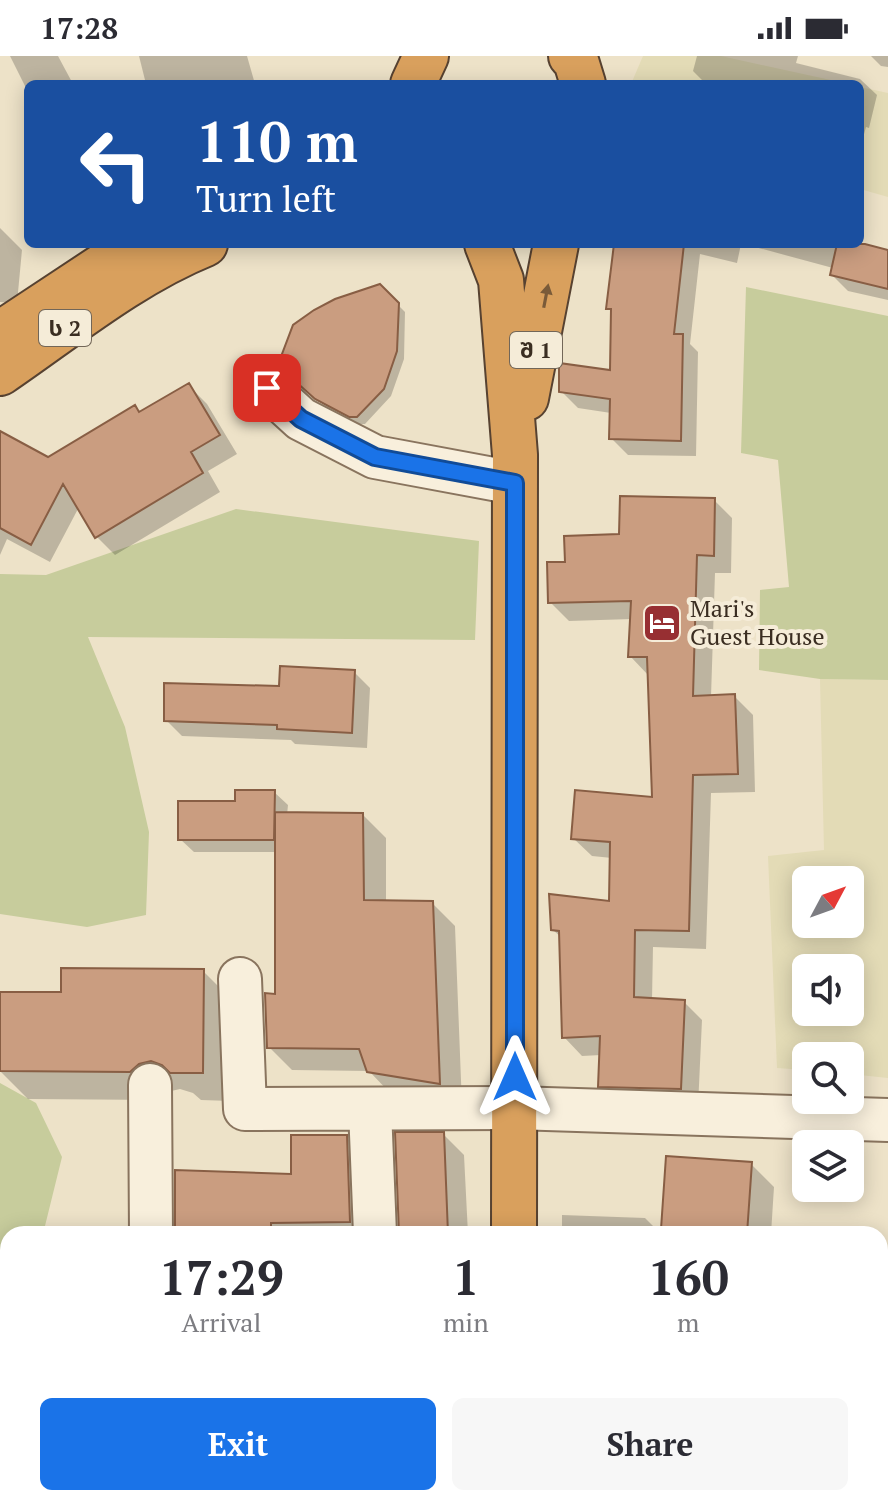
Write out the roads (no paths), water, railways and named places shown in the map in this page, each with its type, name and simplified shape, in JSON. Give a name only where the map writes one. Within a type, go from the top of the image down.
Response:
[{"type":"highway","points":[[415,80],[426,56]]},
{"type":"highway","points":[[571,56],[576,61],[582,80]]},
{"type":"highway","name":"ს 2","points":[[0,334],[130,248]]},
{"type":"highway","name":"ს 2","points":[[0,373],[131,284],[195,248]]},
{"type":"highway","name":"შ 1","points":[[489,248],[501,280],[515,469],[514,1226]]},
{"type":"highway","name":"შ 1","points":[[515,469],[555,248]]},
{"type":"lane","points":[[267,388],[301,419],[375,457],[515,469]]},
{"type":"lane","points":[[240,979],[245,1109],[515,1108],[888,1120]]},
{"type":"lane","points":[[150,1085],[151,1226]]},
{"type":"lane","points":[[370,1109],[375,1226]]},
{"type":"place","name":"Mari's Guest House","points":[[662,623]]}]
